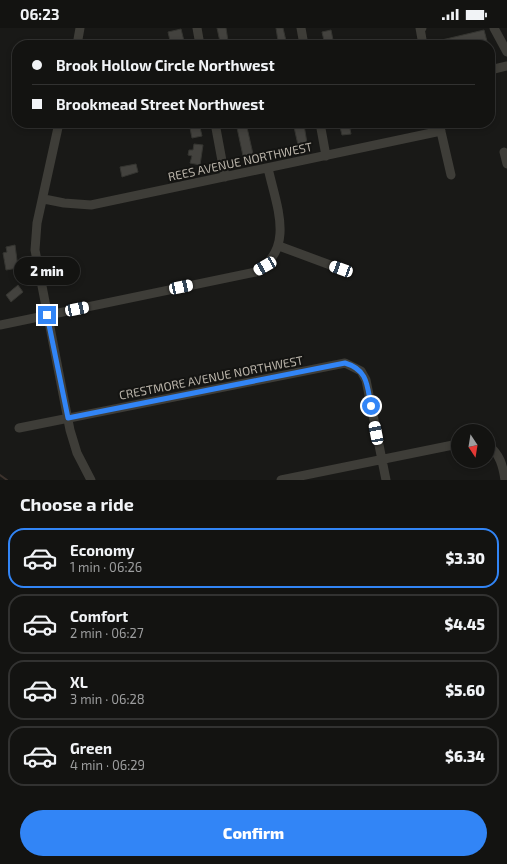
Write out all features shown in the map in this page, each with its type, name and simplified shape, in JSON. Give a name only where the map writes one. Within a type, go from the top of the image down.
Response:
[{"type":"street","points":[[78,40],[80,28]]},
{"type":"street","points":[[197,28],[199,40]]},
{"type":"street","points":[[301,28],[303,40]]},
{"type":"street","points":[[422,28],[420,28],[422,40]]},
{"type":"street","points":[[494,28],[507,52]]},
{"type":"street","points":[[495,69],[507,66]]},
{"type":"street","points":[[59,128],[44,199],[37,223],[35,250],[68,418],[77,453],[91,480]]},
{"type":"street","points":[[216,128],[225,177]]},
{"type":"street","points":[[321,128],[326,156]]},
{"type":"street","name":"REES AVENUE NORTHWEST","points":[[44,199],[64,204],[91,205],[326,156],[436,128]]},
{"type":"street","points":[[440,128],[451,175]]},
{"type":"street","points":[[504,152],[507,164]]},
{"type":"street","points":[[0,325],[256,272],[272,260],[279,246],[281,235],[280,221],[268,168]]},
{"type":"street","points":[[279,246],[341,269]]},
{"type":"street","name":"CRESTMORE AVENUE NORTHWEST","points":[[19,428],[345,363],[358,369],[366,380],[382,460]]},
{"type":"street","points":[[281,480],[451,445]]},
{"type":"street","points":[[495,451],[501,460],[505,480]]},
{"type":"street","points":[[382,460],[386,480]]},
{"type":"building","points":[[217,28],[226,28],[228,40],[220,40]]},
{"type":"building","points":[[276,28],[283,28],[286,40],[278,40]]},
{"type":"building","points":[[181,29],[184,40],[170,40],[168,32]]},
{"type":"building","points":[[331,30],[333,40],[324,40],[322,32]]},
{"type":"building","points":[[484,30],[487,40],[442,40]]},
{"type":"building","points":[[190,128],[200,128],[202,136],[192,138]]},
{"type":"building","points":[[237,128],[247,128],[253,154],[243,156]]},
{"type":"building","points":[[294,128],[304,128],[307,143],[298,145]]},
{"type":"building","points":[[340,128],[355,128],[350,129],[351,134],[342,135]]},
{"type":"building","points":[[194,144],[203,145],[200,165],[190,163],[192,156],[188,155],[189,150],[193,150]]},
{"type":"building","points":[[136,164],[138,172],[122,177],[120,167]]},
{"type":"building","points":[[15,245],[18,268],[6,270],[3,253],[7,252],[6,247]]},
{"type":"building","points":[[18,285],[23,292],[11,302],[6,295]]},
{"type":"waterway","points":[[0,475],[7,480]]},
{"type":"route","points":[[47,315],[68,418],[345,363],[361,371],[366,380],[371,406]]}]
